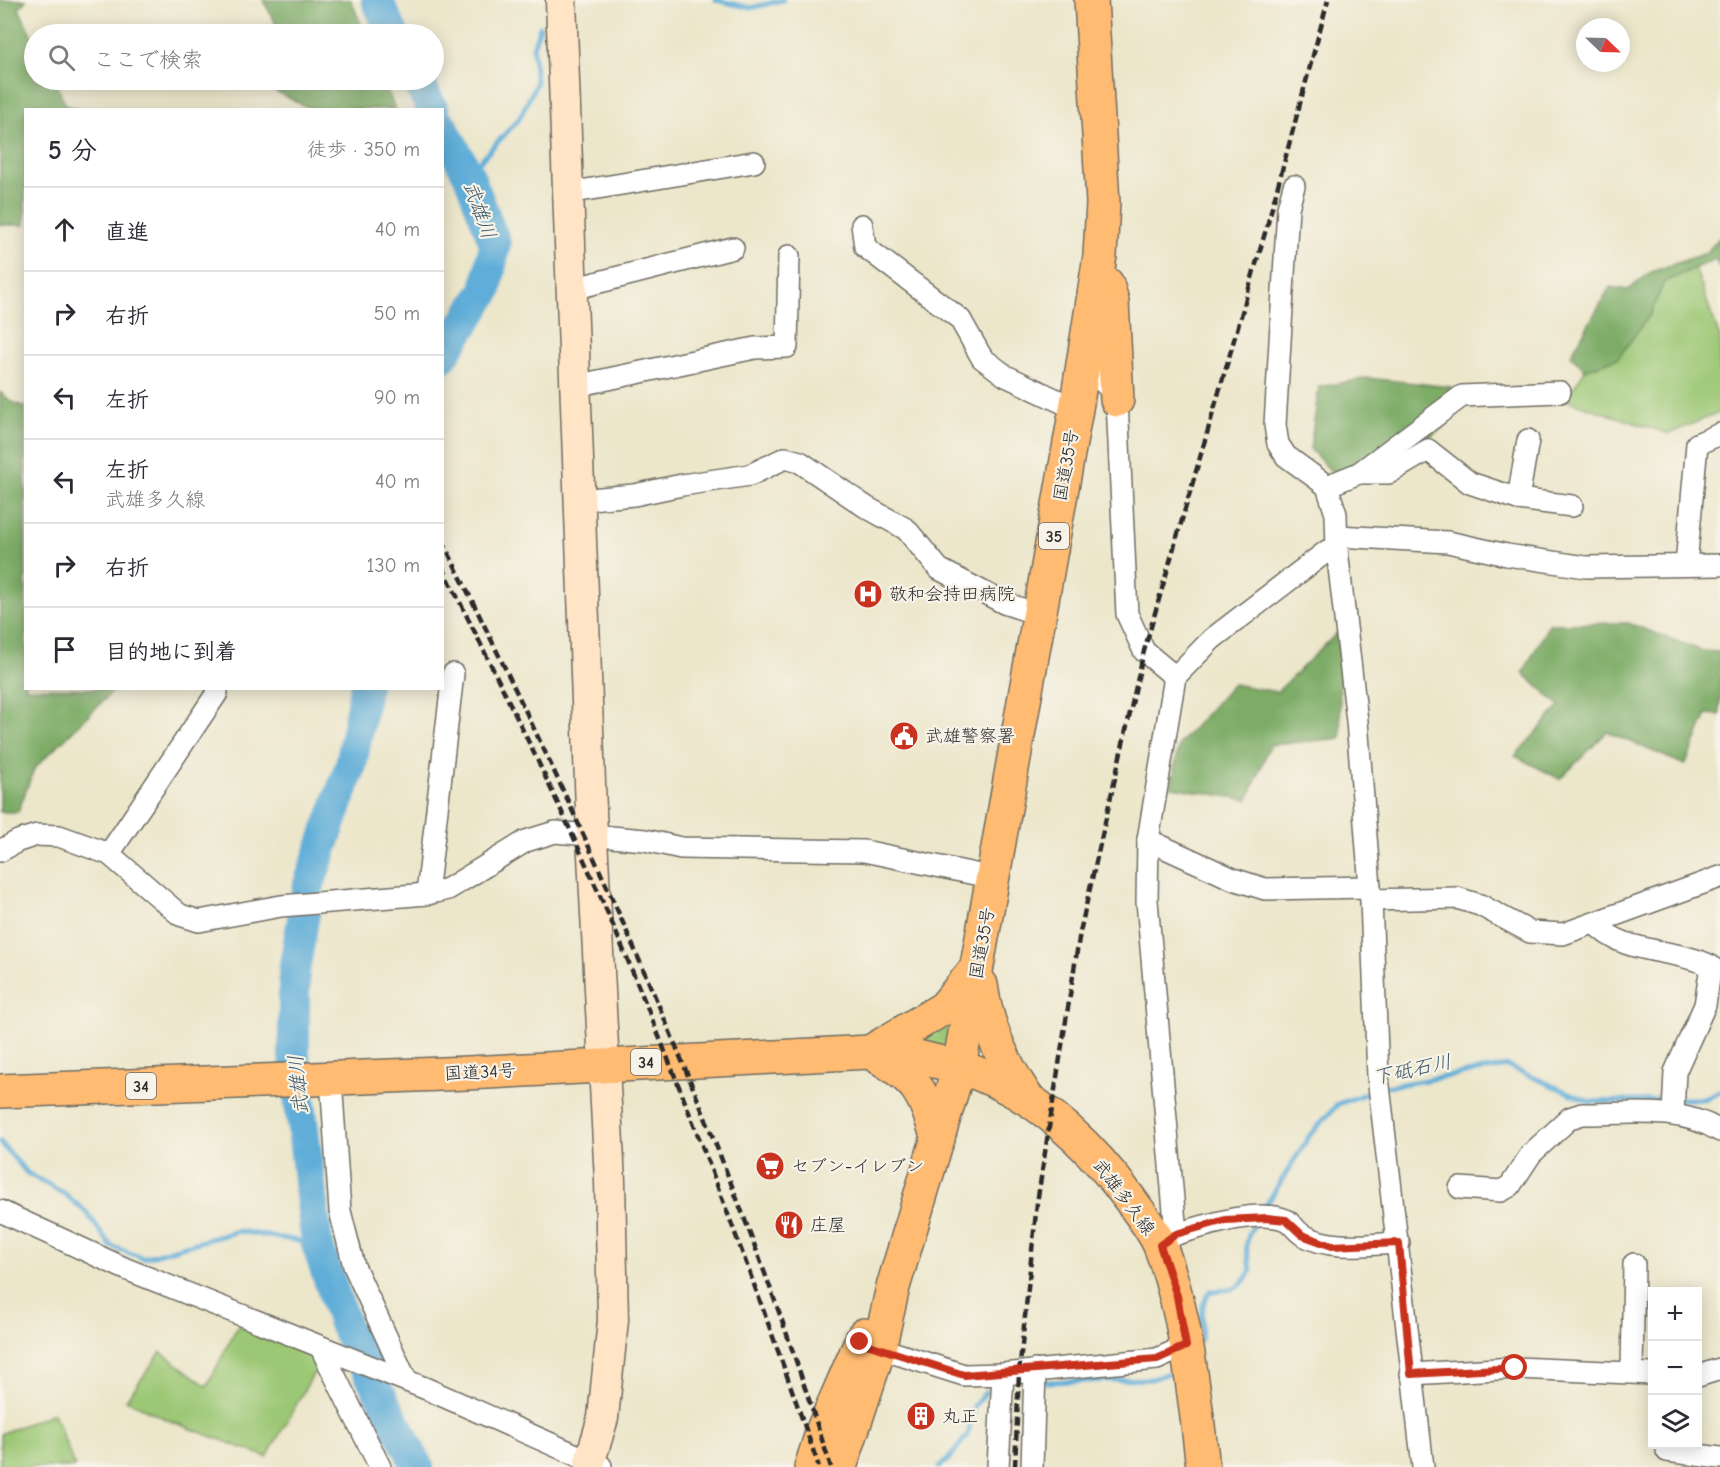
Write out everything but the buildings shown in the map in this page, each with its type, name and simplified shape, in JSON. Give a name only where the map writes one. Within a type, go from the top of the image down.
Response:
[{"type":"main road","name":"国道35号","points":[[870,1345],[893,1287],[959,1067],[979,965],[1082,375],[1100,256],[1103,203],[1091,0]]},
{"type":"main road","points":[[1100,256],[1112,301],[1117,400]]},
{"type":"main road","points":[[938,1139],[927,1104],[915,1083],[898,1068],[870,1052],[944,1008],[979,965]]},
{"type":"main road","points":[[979,965],[985,1013],[1002,1059],[1025,1095]]},
{"type":"main road","name":"国道34号","points":[[0,1091],[332,1079],[870,1052],[904,1054],[959,1067]]},
{"type":"main road","name":"武雄多久線","points":[[959,1067],[987,1076],[1025,1095],[1076,1136],[1168,1240],[1203,1467]]},
{"type":"main road","points":[[811,1467],[824,1427],[870,1345]]},
{"type":"main road","points":[[840,1467],[870,1345]]},
{"type":"street","points":[[0,1211],[126,1269],[406,1380],[597,1464],[613,1320],[605,1064],[592,837],[561,0]]},
{"type":"street","points":[[568,192],[754,162]]},
{"type":"street","points":[[1294,186],[1288,208],[1275,425],[1278,444],[1286,456],[1328,486],[1335,506],[1357,721],[1371,893],[1379,1086],[1399,1243],[1411,1374],[1423,1467]]},
{"type":"street","points":[[862,225],[865,247],[960,319],[982,358],[1006,376],[1076,410]]},
{"type":"street","points":[[572,289],[733,248]]},
{"type":"street","points":[[575,386],[755,348],[787,347],[789,256]]},
{"type":"street","points":[[1082,375],[1095,376],[1108,384],[1117,400],[1126,614],[1144,651],[1175,677]]},
{"type":"street","points":[[1328,486],[1359,473],[1462,396],[1560,392]]},
{"type":"street","points":[[1686,565],[1697,444],[1720,434]]},
{"type":"street","points":[[1518,499],[1528,440]]},
{"type":"street","points":[[1359,473],[1389,473],[1428,450],[1470,483],[1518,499],[1572,506]]},
{"type":"street","points":[[579,500],[634,495],[750,475],[785,459],[800,462],[866,507],[906,529],[939,568],[1004,603],[1040,615]]},
{"type":"street","points":[[1399,1243],[1332,1246],[1302,1235],[1286,1220],[1258,1218],[1225,1220],[1168,1240],[1147,902],[1148,840],[1175,677],[1212,639],[1337,543],[1448,542],[1507,555],[1586,567],[1720,565]]},
{"type":"street","points":[[427,894],[453,674]]},
{"type":"street","points":[[109,854],[217,693]]},
{"type":"street","points":[[0,852],[18,841],[37,835],[59,836],[109,854],[180,915],[199,921],[281,906],[427,894],[448,889],[526,841],[555,832],[645,840],[681,848],[864,851],[994,878]]},
{"type":"street","points":[[1148,840],[1233,879],[1265,889],[1457,898],[1480,905],[1530,933],[1563,934],[1720,877]]},
{"type":"street","points":[[1596,923],[1604,934],[1640,947],[1692,957],[1710,966],[1705,1005],[1676,1072],[1673,1114]]},
{"type":"street","points":[[332,1079],[340,1211],[354,1266],[406,1380]]},
{"type":"street","points":[[1460,1188],[1501,1191],[1510,1186],[1531,1154],[1570,1118],[1582,1114],[1673,1114],[1692,1118],[1720,1131]]},
{"type":"street","points":[[1411,1374],[1515,1368],[1642,1373],[1634,1264]]},
{"type":"street","points":[[870,1345],[964,1375],[1003,1374],[1157,1359],[1186,1346]]},
{"type":"street","points":[[328,1350],[380,1467]]},
{"type":"street","points":[[1032,1467],[1035,1370]]},
{"type":"street","points":[[1702,1375],[1720,1370]]},
{"type":"street","points":[[998,1467],[1003,1374]]},
{"type":"street","points":[[1667,1449],[1667,1451],[1720,1458]]},
{"type":"green space","points":[[0,0],[26,0],[19,9],[26,24],[24,24],[24,90],[59,90],[66,105],[76,108],[24,108],[24,225],[0,225]]},
{"type":"green space","points":[[263,0],[351,0],[361,24],[276,24]]},
{"type":"green space","points":[[272,90],[387,90],[395,108],[309,108]]},
{"type":"green space","points":[[1720,237],[1720,269],[1715,259],[1664,282],[1651,313],[1618,358],[1585,370],[1571,355],[1610,287],[1628,290],[1651,272],[1706,253]]},
{"type":"green space","points":[[1695,268],[1720,338],[1720,412],[1669,434],[1565,400],[1585,370],[1618,357],[1651,313],[1664,282]]},
{"type":"green space","points":[[1368,378],[1451,387],[1448,423],[1394,465],[1332,472],[1310,449],[1319,387]]},
{"type":"green space","points":[[0,392],[12,402],[24,407],[24,690],[114,690],[34,769],[18,812],[0,812]]},
{"type":"green space","points":[[1628,623],[1703,651],[1720,652],[1720,715],[1707,714],[1685,765],[1607,732],[1560,779],[1515,756],[1560,706],[1523,673],[1549,624]]},
{"type":"green space","points":[[1338,632],[1341,738],[1270,745],[1248,800],[1171,787],[1179,744],[1233,684],[1277,692]]},
{"type":"green space","points":[[956,1008],[949,1045],[945,1049],[912,1040]]},
{"type":"green space","points":[[238,1325],[321,1360],[267,1457],[170,1421],[126,1400],[161,1352],[207,1386]]},
{"type":"green space","points":[[54,1413],[75,1467],[0,1467],[0,1434]]},
{"type":"waterway","name":"武雄川","points":[[377,0],[388,24]]},
{"type":"waterway","points":[[716,0],[751,8],[783,0]]},
{"type":"waterway","points":[[468,174],[519,119],[536,84],[533,47],[540,27]]},
{"type":"waterway","name":"武雄川","points":[[422,90],[432,108]]},
{"type":"waterway","name":"武雄川","points":[[444,131],[468,174],[495,243],[486,290],[444,354]]},
{"type":"waterway","name":"武雄川","points":[[365,690],[351,765],[309,884],[294,971],[294,1055],[317,1244],[345,1326],[418,1467]]},
{"type":"waterway","name":"下砥石川","points":[[1385,1087],[1507,1066],[1590,1102],[1669,1100]]},
{"type":"waterway","name":"下砥石川","points":[[1263,1210],[1310,1135],[1338,1104],[1373,1091]]},
{"type":"waterway","name":"下砥石川","points":[[1679,1099],[1704,1099],[1720,1091]]},
{"type":"waterway","points":[[0,1142],[27,1173],[65,1194],[87,1213],[111,1246],[143,1258],[238,1231],[317,1244]]},
{"type":"waterway","name":"下砥石川","points":[[1201,1340],[1203,1305],[1210,1291],[1239,1286],[1251,1270],[1247,1246],[1255,1223]]},
{"type":"waterway","name":"下砥石川","points":[[1046,1382],[1152,1379],[1177,1370]]},
{"type":"waterway","name":"下砥石川","points":[[939,1467],[948,1460],[968,1434],[974,1406],[986,1392]]},
{"type":"railway","points":[[1015,1467],[1019,1373],[1037,1203],[1080,932],[1144,651],[1267,226],[1328,0]]},
{"type":"railway","points":[[444,544],[533,727],[662,1013],[740,1206],[831,1467]]},
{"type":"railway","points":[[444,570],[553,793],[615,930],[722,1197],[819,1467]]},
{"type":"place","name":"敬和会持田病院","points":[[868,594]]},
{"type":"place","name":"武雄警察署","points":[[904,736]]},
{"type":"place","name":"セブン-イレブン","points":[[770,1166]]},
{"type":"place","name":"庄屋","points":[[789,1225]]},
{"type":"place","name":"丸正","points":[[921,1416]]},
{"type":"route","points":[[860,1342],[964,1375],[1003,1374],[1157,1359],[1186,1346],[1177,1296],[1160,1245],[1176,1234],[1225,1220],[1267,1218],[1286,1220],[1302,1235],[1332,1246],[1399,1243],[1411,1374],[1515,1368]]}]
